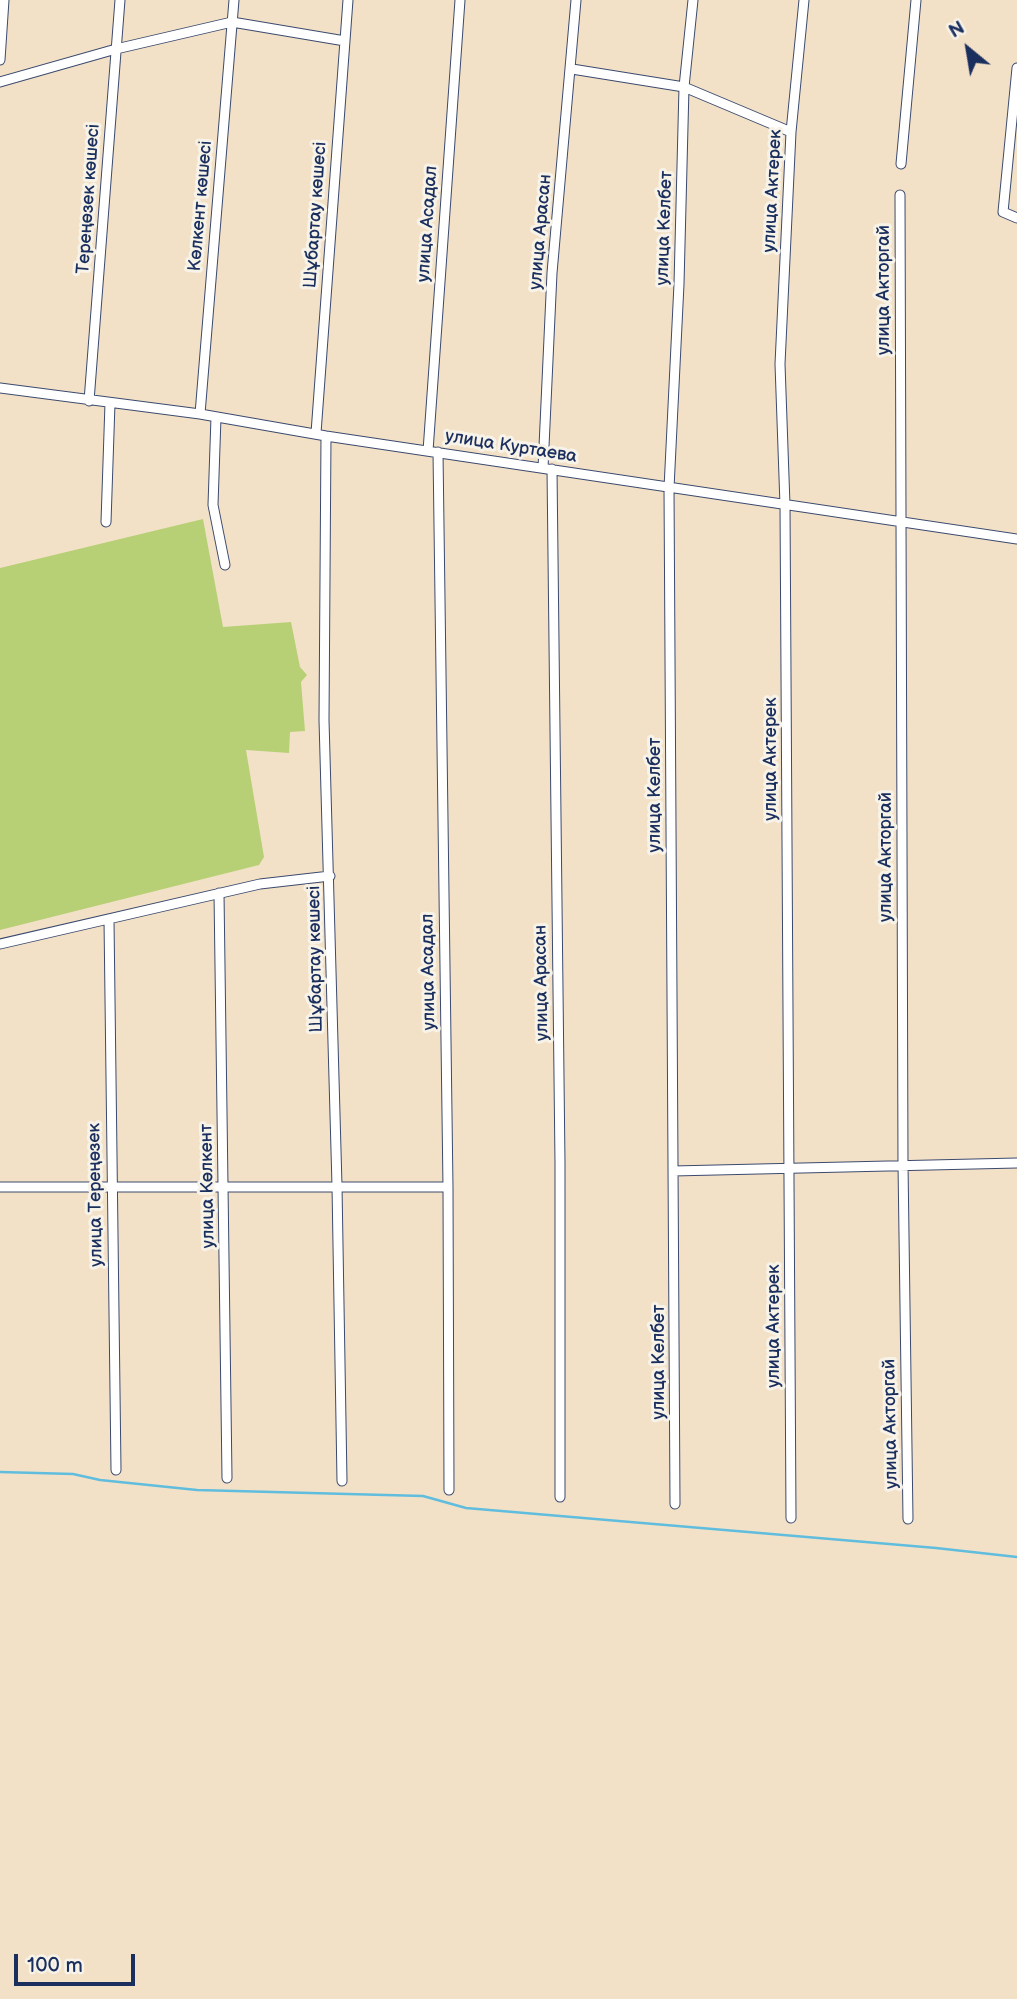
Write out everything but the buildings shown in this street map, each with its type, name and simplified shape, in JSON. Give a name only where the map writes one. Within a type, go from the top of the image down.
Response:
[{"type":"street","points":[[0,61],[4,0]]},
{"type":"street","name":"Тереңөзек көшесі","points":[[89,401],[120,0]]},
{"type":"street","name":"Көлкент көшесі","points":[[200,414],[234,0]]},
{"type":"street","name":"Шұбартау көшесі","points":[[342,1481],[330,876],[324,720],[321,435],[348,0]]},
{"type":"street","name":"улица Асадал","points":[[449,1490],[448,1187],[433,452],[460,0]]},
{"type":"street","name":"улица Арасан","points":[[560,1497],[560,1163],[548,469],[552,273],[576,0]]},
{"type":"street","name":"улица Келбет","points":[[675,1504],[669,488],[679,284],[684,87],[693,0]]},
{"type":"street","name":"улица Актерек","points":[[791,1518],[785,505],[780,364],[791,132],[804,0]]},
{"type":"street","points":[[901,164],[916,0]]},
{"type":"street","points":[[0,82],[116,49],[232,22],[345,41]]},
{"type":"street","points":[[1017,68],[1013,145],[1003,212],[1017,218]]},
{"type":"street","points":[[572,69],[684,87],[791,132]]},
{"type":"street","name":"улица Акторгай","points":[[900,195],[903,1164],[908,1519]]},
{"type":"street","name":"улица Куртаева","points":[[0,388],[200,414],[321,435],[1017,539]]},
{"type":"street","points":[[106,522],[110,403]]},
{"type":"street","points":[[216,417],[212,505],[225,565]]},
{"type":"street","points":[[0,944],[260,884],[330,876]]},
{"type":"street","name":"улица Көлкент","points":[[219,893],[227,1478]]},
{"type":"street","name":"улица Тереңөзек","points":[[109,920],[116,1470]]},
{"type":"street","points":[[673,1171],[1017,1163]]},
{"type":"street","points":[[0,1187],[448,1187]]},
{"type":"green space","points":[[203,519],[223,627],[291,622],[300,667],[307,675],[301,682],[305,731],[290,732],[289,753],[246,750],[264,857],[259,865],[0,930],[0,568]]},
{"type":"waterway","points":[[0,1472],[73,1474],[100,1480],[197,1490],[423,1496],[466,1508],[1017,1557]]}]
